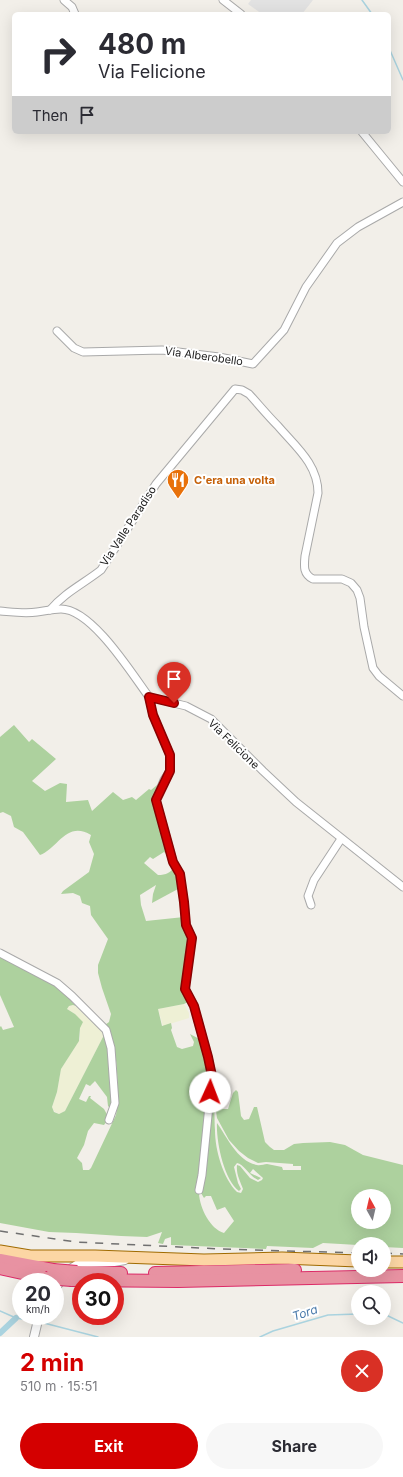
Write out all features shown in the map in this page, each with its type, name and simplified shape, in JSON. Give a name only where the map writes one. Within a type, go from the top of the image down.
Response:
[{"type":"highway","points":[[0,1260],[46,1273]]},
{"type":"highway","points":[[0,1268],[41,1273]]},
{"type":"highway","points":[[391,1269],[403,1269]]},
{"type":"highway","points":[[64,1275],[135,1273],[351,1273]]},
{"type":"highway","points":[[391,1276],[403,1277]]},
{"type":"main road","points":[[0,1251],[30,1256],[132,1257],[204,1260],[282,1258],[351,1261]]},
{"type":"main road","points":[[391,1262],[403,1262]]},
{"type":"street","points":[[64,0],[72,7],[74,12]]},
{"type":"street","points":[[223,0],[238,12]]},
{"type":"street","points":[[364,134],[403,182]]},
{"type":"street","name":"Via Alberobello","points":[[57,331],[74,348],[83,352],[162,350],[219,357],[253,364],[284,330],[306,287],[337,243],[358,227],[403,202]]},
{"type":"street","name":"Via Valle Paradiso","points":[[50,610],[60,599],[101,570],[156,484],[235,389],[242,390],[249,394],[299,449],[314,472],[318,483],[318,492],[305,556],[306,573],[313,580],[337,578],[347,580],[354,586],[359,594],[364,627],[373,668],[379,676],[403,696]]},
{"type":"street","points":[[0,611],[35,612],[62,608],[74,612],[86,620],[112,646],[149,697],[153,715],[170,755],[170,771],[156,800],[173,862],[180,874],[186,925],[192,938],[185,989],[194,1006],[212,1076],[202,1175],[199,1190]]},
{"type":"street","name":"Via Felicione","points":[[149,697],[186,706],[211,719],[290,797],[403,887]]},
{"type":"street","points":[[312,905],[308,896],[314,880],[341,838]]},
{"type":"street","points":[[0,954],[56,983],[72,996],[106,1030],[111,1048],[115,1103],[109,1120]]},
{"type":"street","points":[[64,1277],[72,1268],[80,1263],[114,1262],[132,1257]]},
{"type":"street","points":[[34,1337],[37,1325]]},
{"type":"green space","points":[[14,725],[29,742],[32,739],[56,759],[32,781],[45,791],[60,783],[67,784],[66,802],[88,800],[92,811],[113,792],[123,800],[132,797],[136,800],[149,789],[151,790],[162,781],[158,804],[168,847],[173,860],[164,852],[153,859],[150,857],[144,863],[158,875],[168,873],[175,865],[178,889],[152,903],[156,885],[140,895],[141,905],[146,921],[184,917],[190,934],[191,945],[185,985],[190,1001],[184,1004],[158,1009],[162,1026],[171,1023],[171,1030],[177,1047],[182,1049],[193,1046],[194,1042],[190,1034],[203,1041],[207,1063],[208,1098],[207,1122],[199,1192],[201,1205],[210,1223],[219,1231],[224,1233],[234,1221],[225,1207],[217,1210],[211,1196],[206,1196],[204,1198],[201,1193],[205,1146],[210,1120],[210,1096],[214,1108],[215,1138],[218,1155],[224,1172],[237,1192],[241,1193],[243,1189],[238,1174],[237,1165],[240,1166],[250,1178],[258,1182],[263,1178],[253,1169],[250,1173],[261,1178],[258,1180],[237,1163],[234,1167],[241,1189],[239,1191],[234,1186],[222,1160],[218,1140],[217,1123],[233,1148],[250,1163],[282,1167],[283,1170],[301,1170],[301,1166],[293,1166],[293,1164],[266,1162],[258,1163],[239,1151],[229,1140],[217,1118],[215,1104],[211,1093],[212,1084],[222,1109],[228,1109],[233,1093],[236,1090],[238,1092],[241,1116],[244,1120],[249,1119],[254,1107],[257,1107],[265,1142],[274,1150],[284,1150],[294,1144],[330,1142],[345,1145],[363,1155],[403,1165],[403,1248],[391,1247],[391,1237],[351,1237],[351,1245],[323,1243],[313,1248],[267,1246],[266,1249],[171,1245],[171,1237],[165,1239],[163,1244],[158,1243],[162,1232],[147,1237],[49,1232],[0,1223],[0,1027],[1,1026],[3,1030],[14,1027],[0,995],[0,953],[55,984],[72,998],[72,1002],[76,1006],[69,1006],[67,1009],[83,1022],[80,1028],[79,1041],[61,1069],[57,1092],[52,1107],[54,1112],[59,1114],[65,1111],[104,1035],[107,1034],[112,1052],[115,1073],[116,1093],[114,1112],[108,1106],[107,1097],[95,1081],[90,1086],[86,1084],[79,1099],[86,1102],[89,1096],[91,1096],[90,1098],[104,1109],[109,1118],[104,1125],[94,1123],[88,1131],[84,1145],[77,1158],[82,1163],[83,1170],[89,1170],[91,1168],[116,1115],[118,1088],[117,1065],[113,1043],[110,1033],[105,1025],[109,1022],[111,1014],[98,973],[98,965],[108,939],[91,915],[90,906],[82,903],[80,896],[73,893],[61,894],[89,872],[94,854],[89,842],[91,835],[83,831],[69,833],[46,852],[40,855],[23,832],[14,827],[11,816],[3,812],[0,813],[0,737]]},
{"type":"green space","points":[[184,1004],[189,1013],[189,1018],[163,1026],[158,1009]]},
{"type":"green space","points":[[74,1005],[93,1021],[104,1035],[65,1111],[59,1114],[54,1111],[52,1107],[57,1092],[61,1069],[80,1039],[80,1028],[75,1014],[67,1009],[69,1006]]},
{"type":"shaded area","points":[[251,0],[313,0],[304,12],[259,12],[248,4]]},
{"type":"waterway","points":[[362,0],[371,12]]},
{"type":"waterway","points":[[391,53],[403,80]]},
{"type":"waterway","name":"Tora","points":[[0,1311],[12,1316]]},
{"type":"waterway","name":"Tora","points":[[260,1337],[273,1331],[328,1315],[351,1314]]},
{"type":"waterway","name":"Tora","points":[[391,1317],[403,1323]]},
{"type":"waterway","points":[[0,1333],[12,1322]]},
{"type":"waterway","name":"Tora","points":[[52,1325],[98,1337]]},
{"type":"railway","points":[[0,1231],[76,1242],[222,1249],[351,1253]]},
{"type":"railway","points":[[391,1253],[403,1254]]},
{"type":"place","name":"C'era una volta","points":[[178,500]]},
{"type":"route","points":[[174,703],[149,697],[153,715],[170,755],[170,771],[164,780],[156,800],[173,862],[180,874],[186,925],[192,938],[185,989],[194,1006],[208,1057],[212,1076],[210,1092]]}]
